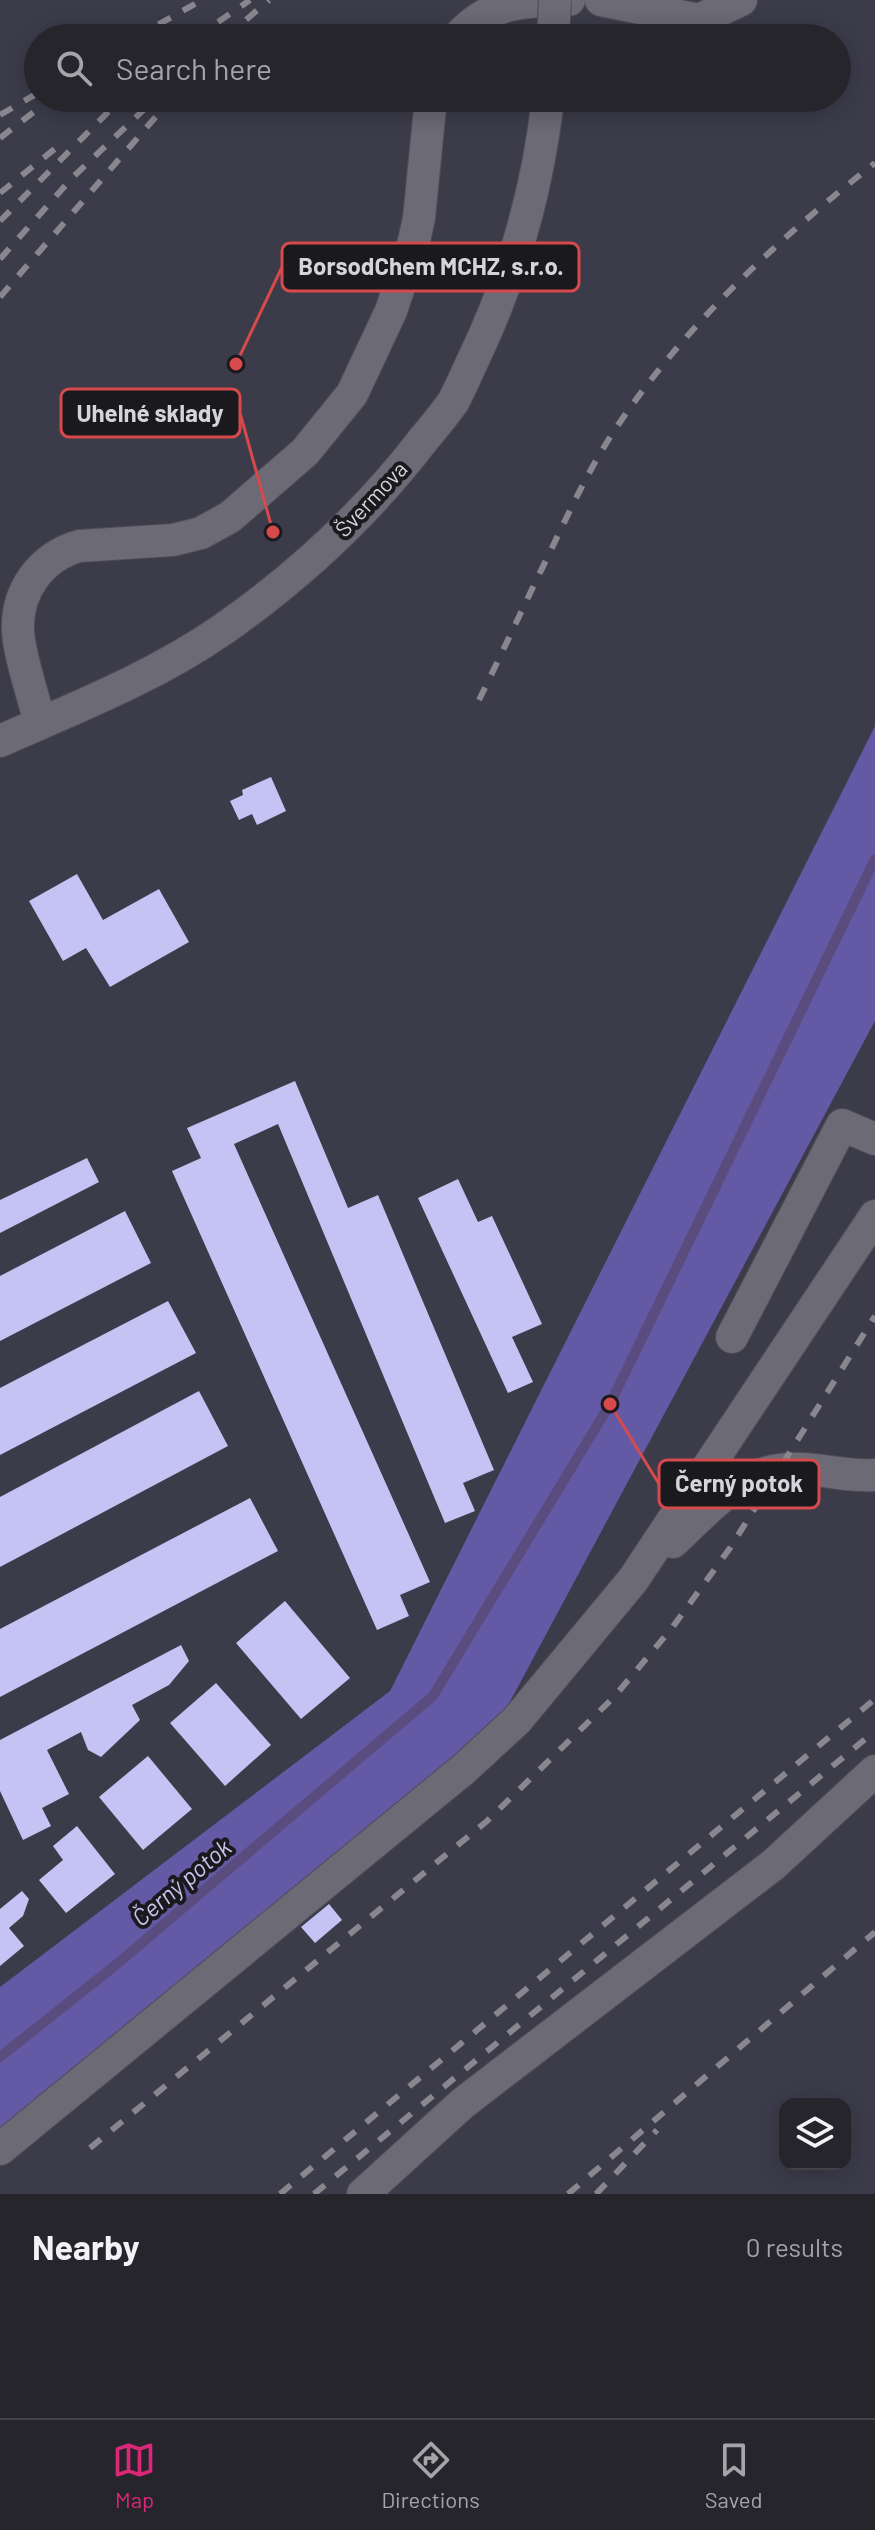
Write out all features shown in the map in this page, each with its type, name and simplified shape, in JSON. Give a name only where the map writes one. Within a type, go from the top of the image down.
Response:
[{"type":"street","points":[[554,24],[555,0]]},
{"type":"street","points":[[470,24],[507,3],[569,0]]},
{"type":"street","points":[[601,0],[699,20],[741,0]]},
{"type":"street","points":[[40,723],[18,633],[24,597],[36,571],[64,550],[79,546],[173,540],[201,533],[230,517],[305,452],[352,394],[391,311],[414,241],[430,112]]},
{"type":"street","name":"Švermova","points":[[0,741],[124,685],[220,631],[304,566],[347,528],[405,464],[453,401],[489,326],[517,253],[537,171],[547,112]]},
{"type":"street","points":[[732,1337],[842,1125],[875,1139]]},
{"type":"street","points":[[0,2149],[465,1768],[517,1720],[633,1580],[875,1216]]},
{"type":"street","points":[[633,1580],[716,1502],[751,1476],[781,1468],[834,1471],[855,1476],[875,1475]]},
{"type":"street","points":[[363,2194],[463,2103],[773,1865],[875,1771]]},
{"type":"shaded area","points":[[0,0],[875,0],[875,726],[390,1691],[0,1987]]},
{"type":"shaded area","points":[[875,726],[875,1021],[489,1741],[0,2152],[0,1987],[390,1691]]},
{"type":"shaded area","points":[[875,1021],[875,2194],[0,2194],[0,2152],[489,1741]]},
{"type":"building","points":[[271,777],[286,811],[257,825],[252,814],[239,820],[230,801],[243,795],[242,790]]},
{"type":"building","points":[[77,874],[103,920],[159,889],[189,942],[110,987],[86,948],[63,961],[29,901]]},
{"type":"building","points":[[295,1081],[348,1208],[378,1195],[494,1470],[463,1483],[475,1511],[445,1523],[278,1124],[234,1144],[430,1582],[400,1595],[409,1616],[377,1630],[172,1171],[201,1158],[187,1128]]},
{"type":"building","points":[[87,1158],[99,1182],[0,1233],[0,1200]]},
{"type":"building","points":[[458,1179],[478,1222],[492,1216],[542,1324],[512,1337],[533,1382],[508,1393],[418,1198]]},
{"type":"building","points":[[125,1211],[151,1263],[0,1341],[0,1276]]},
{"type":"building","points":[[168,1301],[196,1353],[0,1455],[0,1388]]},
{"type":"building","points":[[199,1391],[228,1446],[0,1567],[0,1497]]},
{"type":"building","points":[[250,1498],[278,1551],[0,1697],[0,1629]]},
{"type":"building","points":[[285,1601],[350,1678],[301,1719],[236,1643]]},
{"type":"building","points":[[181,1645],[189,1661],[169,1685],[132,1705],[140,1720],[101,1757],[88,1750],[81,1732],[47,1750],[69,1794],[42,1808],[51,1826],[23,1840],[0,1791],[0,1740]]},
{"type":"building","points":[[216,1683],[271,1745],[225,1786],[170,1723]]},
{"type":"building","points":[[148,1756],[192,1809],[143,1850],[99,1797]]},
{"type":"building","points":[[77,1826],[115,1874],[66,1913],[39,1880],[63,1860],[53,1846]]},
{"type":"building","points":[[22,1891],[29,1899],[23,1916],[9,1928],[24,1946],[0,1966],[0,1909]]},
{"type":"building","points":[[329,1904],[342,1920],[315,1943],[301,1927]]},
{"type":"waterway","name":"Černý potok","points":[[0,2057],[117,1964],[433,1696],[610,1404],[875,859]]},
{"type":"railway","points":[[159,24],[202,0]]},
{"type":"railway","points":[[215,24],[250,0]]},
{"type":"railway","points":[[241,24],[269,0]]},
{"type":"railway","points":[[0,115],[24,101]]},
{"type":"railway","points":[[0,138],[34,112]]},
{"type":"railway","points":[[0,221],[108,112]]},
{"type":"railway","points":[[0,259],[73,177],[141,112]]},
{"type":"railway","points":[[0,297],[160,112]]},
{"type":"railway","points":[[0,193],[62,143]]},
{"type":"railway","points":[[479,700],[589,473],[643,390],[735,285],[803,222],[875,163]]},
{"type":"railway","points":[[90,2148],[487,1821],[614,1697],[672,1628],[730,1548],[875,1316]]},
{"type":"railway","points":[[280,2194],[875,1699]]},
{"type":"railway","points":[[314,2194],[875,1731]]},
{"type":"railway","points":[[568,2194],[875,1932]]},
{"type":"railway","points":[[596,2194],[657,2130]]},
{"type":"place","name":"BorsodChem MCHZ, s.r.o.","points":[[236,364]]},
{"type":"place","name":"Uhelné sklady","points":[[273,532]]},
{"type":"place","name":"Černý potok","points":[[610,1404]]}]
